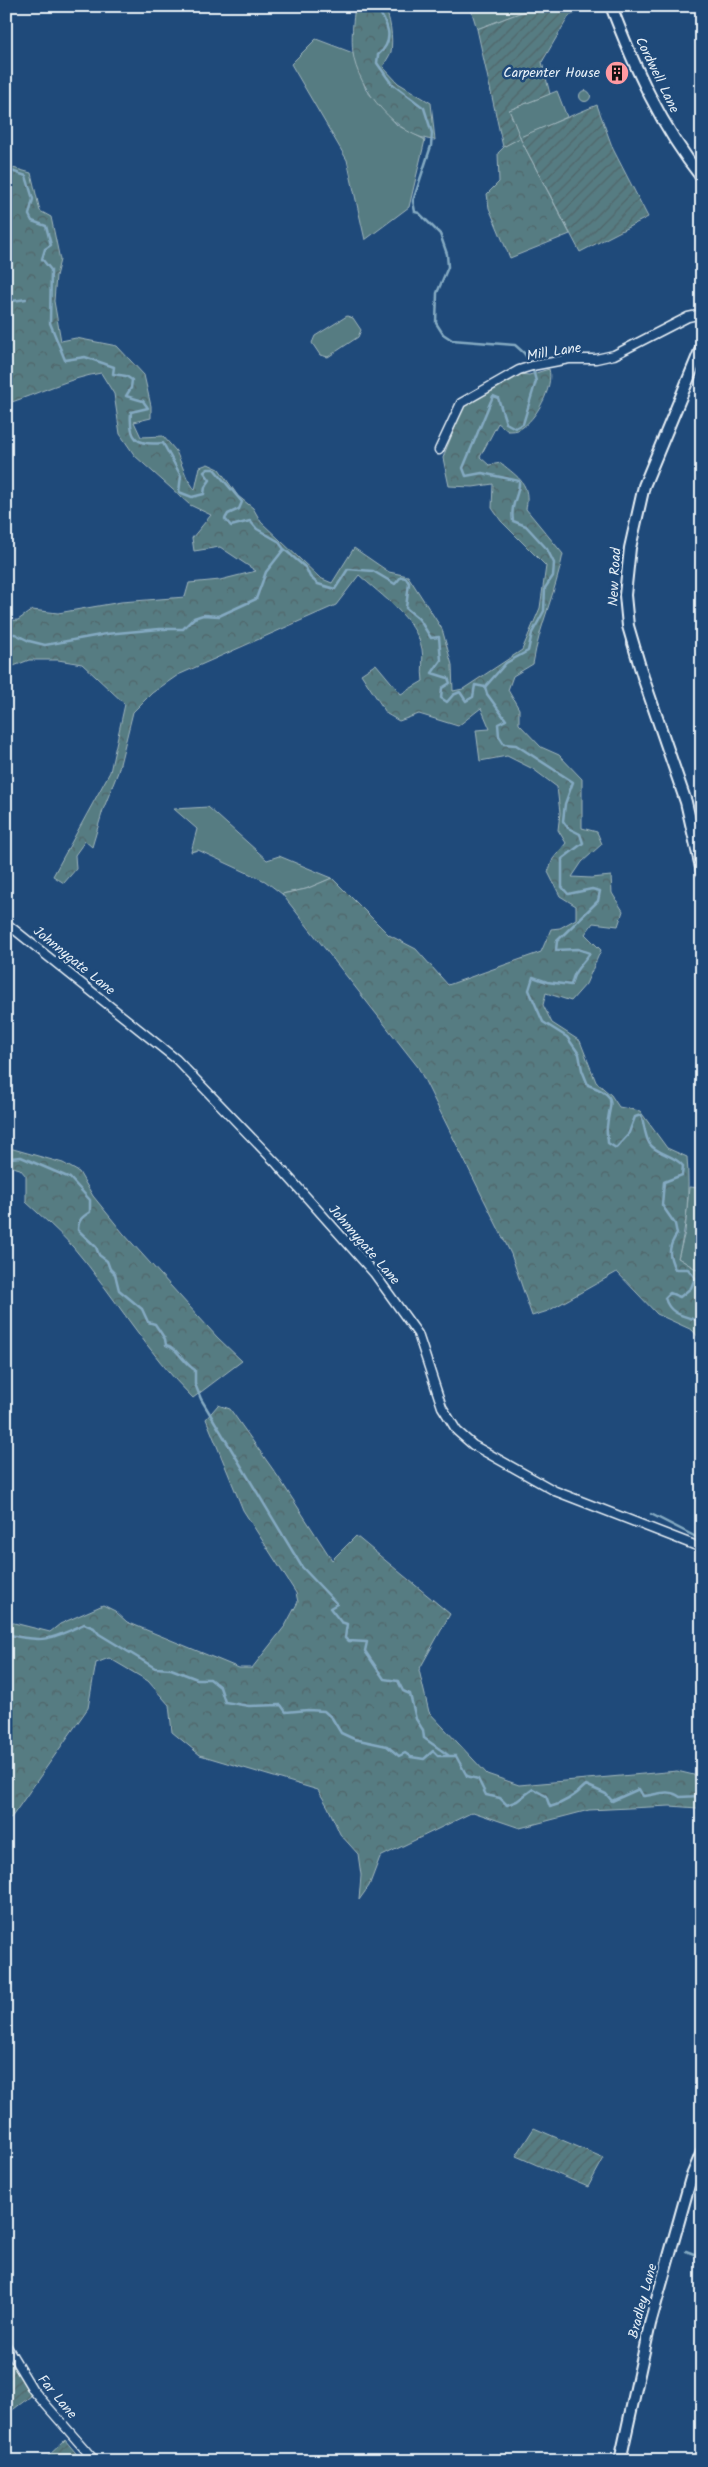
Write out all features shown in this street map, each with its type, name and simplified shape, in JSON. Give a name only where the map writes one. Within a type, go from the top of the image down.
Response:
[{"type":"main road","name":"Cordwell Lane","points":[[611,6],[630,54],[657,108],[674,138],[702,178]]},
{"type":"main road","name":"New Road","points":[[702,346],[644,486],[630,548],[625,595],[631,635],[686,802],[702,872]]},
{"type":"main road","name":"Bradley Lane","points":[[620,2461],[650,2324],[691,2178],[702,2152]]},
{"type":"street","name":"Mill Lane","points":[[439,450],[461,403],[519,370],[569,359],[596,359],[614,355],[688,317],[702,314]]},
{"type":"street","name":"Johnnygate Lane","points":[[6,923],[176,1059],[277,1164],[374,1273],[418,1334],[442,1407],[457,1431],[473,1446],[555,1491],[702,1548]]},
{"type":"street","name":"Far Lane","points":[[6,2345],[33,2390],[95,2461]]},
{"type":"green space","points":[[355,6],[383,6],[386,10],[391,28],[392,47],[383,67],[398,83],[431,103],[435,140],[407,131],[394,121],[382,109],[362,81],[356,66],[352,47]]},
{"type":"green space","points":[[470,6],[538,6],[477,29]]},
{"type":"green space","points":[[538,6],[592,6],[569,16],[542,62],[550,94],[509,110],[520,137],[597,105],[613,149],[648,217],[580,252],[520,138],[503,147],[477,29]]},
{"type":"green space","points":[[316,39],[353,53],[366,90],[397,125],[425,140],[409,207],[365,240],[347,160],[291,64]]},
{"type":"green space","points":[[585,90],[591,96],[585,102],[579,96]]},
{"type":"green space","points":[[557,91],[567,117],[520,138],[509,110]]},
{"type":"green space","points":[[520,138],[570,234],[510,258],[489,208],[487,194],[499,182],[498,153],[506,145]]},
{"type":"green space","points":[[6,166],[31,173],[40,211],[51,217],[60,260],[56,276],[54,301],[61,341],[76,338],[117,346],[144,375],[151,406],[151,418],[134,422],[141,437],[163,436],[176,451],[187,478],[195,490],[200,467],[208,464],[219,469],[238,496],[253,508],[261,522],[320,578],[332,583],[354,548],[389,572],[408,576],[442,629],[452,665],[453,691],[463,689],[522,650],[540,608],[546,566],[501,521],[492,508],[493,484],[473,487],[449,486],[443,458],[464,405],[518,374],[529,375],[549,369],[549,385],[538,411],[526,425],[514,431],[508,431],[498,423],[480,457],[489,465],[501,463],[522,482],[527,493],[526,509],[563,554],[539,636],[533,664],[513,676],[508,690],[519,709],[519,724],[541,747],[559,755],[582,779],[582,828],[597,832],[602,844],[582,862],[572,877],[611,876],[612,893],[623,911],[618,926],[593,923],[585,934],[601,950],[586,984],[571,1001],[546,993],[543,1005],[552,1023],[580,1041],[596,1082],[611,1095],[619,1107],[640,1111],[667,1148],[687,1157],[687,1208],[678,1258],[702,1273],[702,1341],[692,1330],[657,1314],[617,1272],[548,1311],[532,1316],[511,1254],[418,1067],[282,894],[306,889],[332,878],[389,935],[416,949],[448,985],[541,952],[551,929],[560,928],[576,919],[576,906],[560,896],[548,872],[553,859],[566,843],[558,830],[560,813],[557,787],[533,769],[507,756],[480,761],[476,730],[490,729],[481,708],[458,726],[419,714],[399,721],[387,714],[361,674],[376,664],[401,694],[423,681],[422,649],[413,628],[405,618],[387,599],[359,575],[336,605],[178,675],[152,693],[133,712],[118,772],[103,810],[92,847],[85,841],[75,855],[76,869],[64,883],[53,876],[110,772],[125,704],[82,664],[58,660],[29,660],[6,669],[6,621],[18,620],[32,610],[58,613],[121,602],[185,597],[189,583],[220,580],[256,571],[220,547],[194,551],[192,538],[211,515],[190,505],[135,456],[120,434],[114,394],[101,373],[65,382],[6,404]]},
{"type":"green space","points":[[347,316],[353,318],[361,330],[358,337],[328,357],[320,355],[312,343],[315,336]]},
{"type":"green space","points":[[208,807],[267,860],[279,856],[332,878],[306,889],[282,894],[265,881],[198,850],[191,852],[197,829],[174,809]]},
{"type":"green space","points":[[6,1147],[63,1163],[79,1172],[93,1196],[123,1233],[217,1337],[242,1361],[193,1398],[176,1381],[73,1247],[26,1202],[26,1176],[20,1169],[6,1165]]},
{"type":"green space","points":[[689,1187],[702,1188],[702,1273],[678,1258],[685,1232]]},
{"type":"green space","points":[[218,1405],[230,1409],[279,1478],[332,1560],[356,1536],[450,1614],[419,1670],[429,1712],[487,1774],[519,1785],[677,1771],[702,1777],[702,1812],[697,1808],[670,1806],[589,1810],[520,1828],[473,1812],[380,1857],[369,1886],[359,1900],[361,1875],[358,1854],[340,1834],[318,1790],[200,1755],[172,1732],[169,1705],[148,1681],[109,1658],[96,1663],[88,1708],[11,1818],[6,1816],[6,1621],[50,1632],[60,1624],[103,1605],[115,1611],[127,1622],[239,1668],[252,1668],[285,1626],[298,1602],[296,1593],[243,1510],[206,1419]]},
{"type":"green space","points":[[534,2128],[604,2158],[588,2187],[516,2156]]},
{"type":"green space","points":[[9,2359],[31,2396],[6,2415],[6,2361]]},
{"type":"green space","points":[[65,2440],[80,2458],[77,2461],[43,2461]]},
{"type":"waterway","points":[[375,6],[388,31],[387,43],[378,55],[377,63],[391,83],[424,108],[432,133],[431,146],[413,201],[415,212],[419,213],[440,234],[447,254],[448,267],[437,293],[436,323],[443,334],[452,340],[515,345],[524,353],[532,366],[536,381],[523,424],[515,428],[506,423],[498,398],[493,396],[463,468],[466,476],[482,473],[519,481],[512,514],[513,521],[526,526],[547,549],[554,563],[553,576],[545,588],[544,611],[532,633],[528,651],[506,663],[485,687]]},
{"type":"waterway","points":[[6,169],[26,176],[33,199],[29,215],[32,221],[46,226],[51,245],[45,249],[42,259],[51,270],[50,323],[65,360],[85,357],[114,367],[113,374],[126,376],[132,380],[131,388],[126,396],[143,401],[148,408],[131,412],[131,429],[133,434],[140,442],[163,443],[181,476],[179,492],[192,497],[204,494],[205,487],[210,480],[204,472],[208,469],[214,469],[242,502],[239,509],[228,514],[225,519],[231,526],[250,521],[257,529],[278,541],[284,549],[306,568],[310,577],[318,584],[335,589],[348,569],[373,571],[395,584],[401,577],[406,578],[409,583],[406,608],[419,619],[431,638],[439,637],[441,660],[432,673],[448,678],[450,683],[442,688],[441,698],[447,702],[453,695],[460,692],[466,701],[473,697],[475,685],[485,687]]},
{"type":"waterway","points":[[6,302],[26,299]]},
{"type":"waterway","points":[[6,634],[15,634],[29,641],[45,645],[106,634],[183,629],[194,618],[203,615],[219,616],[256,599],[266,572],[284,549]]},
{"type":"waterway","points":[[485,687],[487,694],[506,720],[498,724],[499,736],[504,744],[516,745],[573,782],[565,804],[563,821],[568,828],[580,834],[583,843],[562,859],[562,887],[568,894],[592,889],[600,891],[598,901],[557,941],[556,950],[578,949],[590,953],[576,971],[571,985],[547,982],[533,977],[529,990],[543,1022],[567,1037],[579,1054],[582,1070],[588,1085],[609,1097],[608,1143],[616,1148],[628,1135],[635,1117],[641,1115],[646,1137],[652,1147],[675,1159],[683,1166],[682,1175],[664,1182],[662,1205],[675,1224],[677,1234],[670,1251],[675,1269],[688,1269],[695,1278],[691,1288],[680,1297],[670,1293],[665,1298],[667,1304],[675,1312],[702,1322]]},
{"type":"waterway","points":[[6,1156],[10,1158],[21,1157],[70,1178],[90,1200],[90,1212],[81,1219],[78,1230],[96,1247],[99,1255],[107,1261],[110,1269],[115,1274],[119,1290],[142,1309],[148,1322],[155,1324],[165,1339],[166,1345],[174,1349],[195,1370],[195,1384],[201,1399],[302,1567],[337,1604],[330,1608],[341,1622],[347,1624],[345,1638],[348,1641],[367,1642],[365,1651],[384,1679],[398,1681],[403,1691],[410,1694],[416,1719],[423,1730],[424,1738],[448,1755]]},
{"type":"waterway","points":[[651,1514],[702,1540]]},
{"type":"waterway","points":[[6,1634],[38,1639],[54,1637],[84,1624],[94,1628],[99,1634],[155,1668],[171,1669],[197,1679],[210,1679],[220,1687],[225,1702],[249,1706],[281,1705],[286,1712],[324,1711],[332,1718],[341,1733],[354,1739],[387,1746],[399,1756],[405,1753],[411,1757],[424,1759],[433,1751],[438,1756],[456,1756],[467,1776],[478,1779],[486,1795],[500,1798],[507,1805],[517,1801],[533,1789],[546,1796],[550,1807],[570,1799],[586,1785],[606,1794],[612,1801],[639,1789],[643,1796],[667,1792],[680,1797],[699,1796],[702,1801]]},
{"type":"waterway","points":[[686,2251],[702,2257]]},
{"type":"place","name":"Carpenter House","points":[[617,73]]}]
